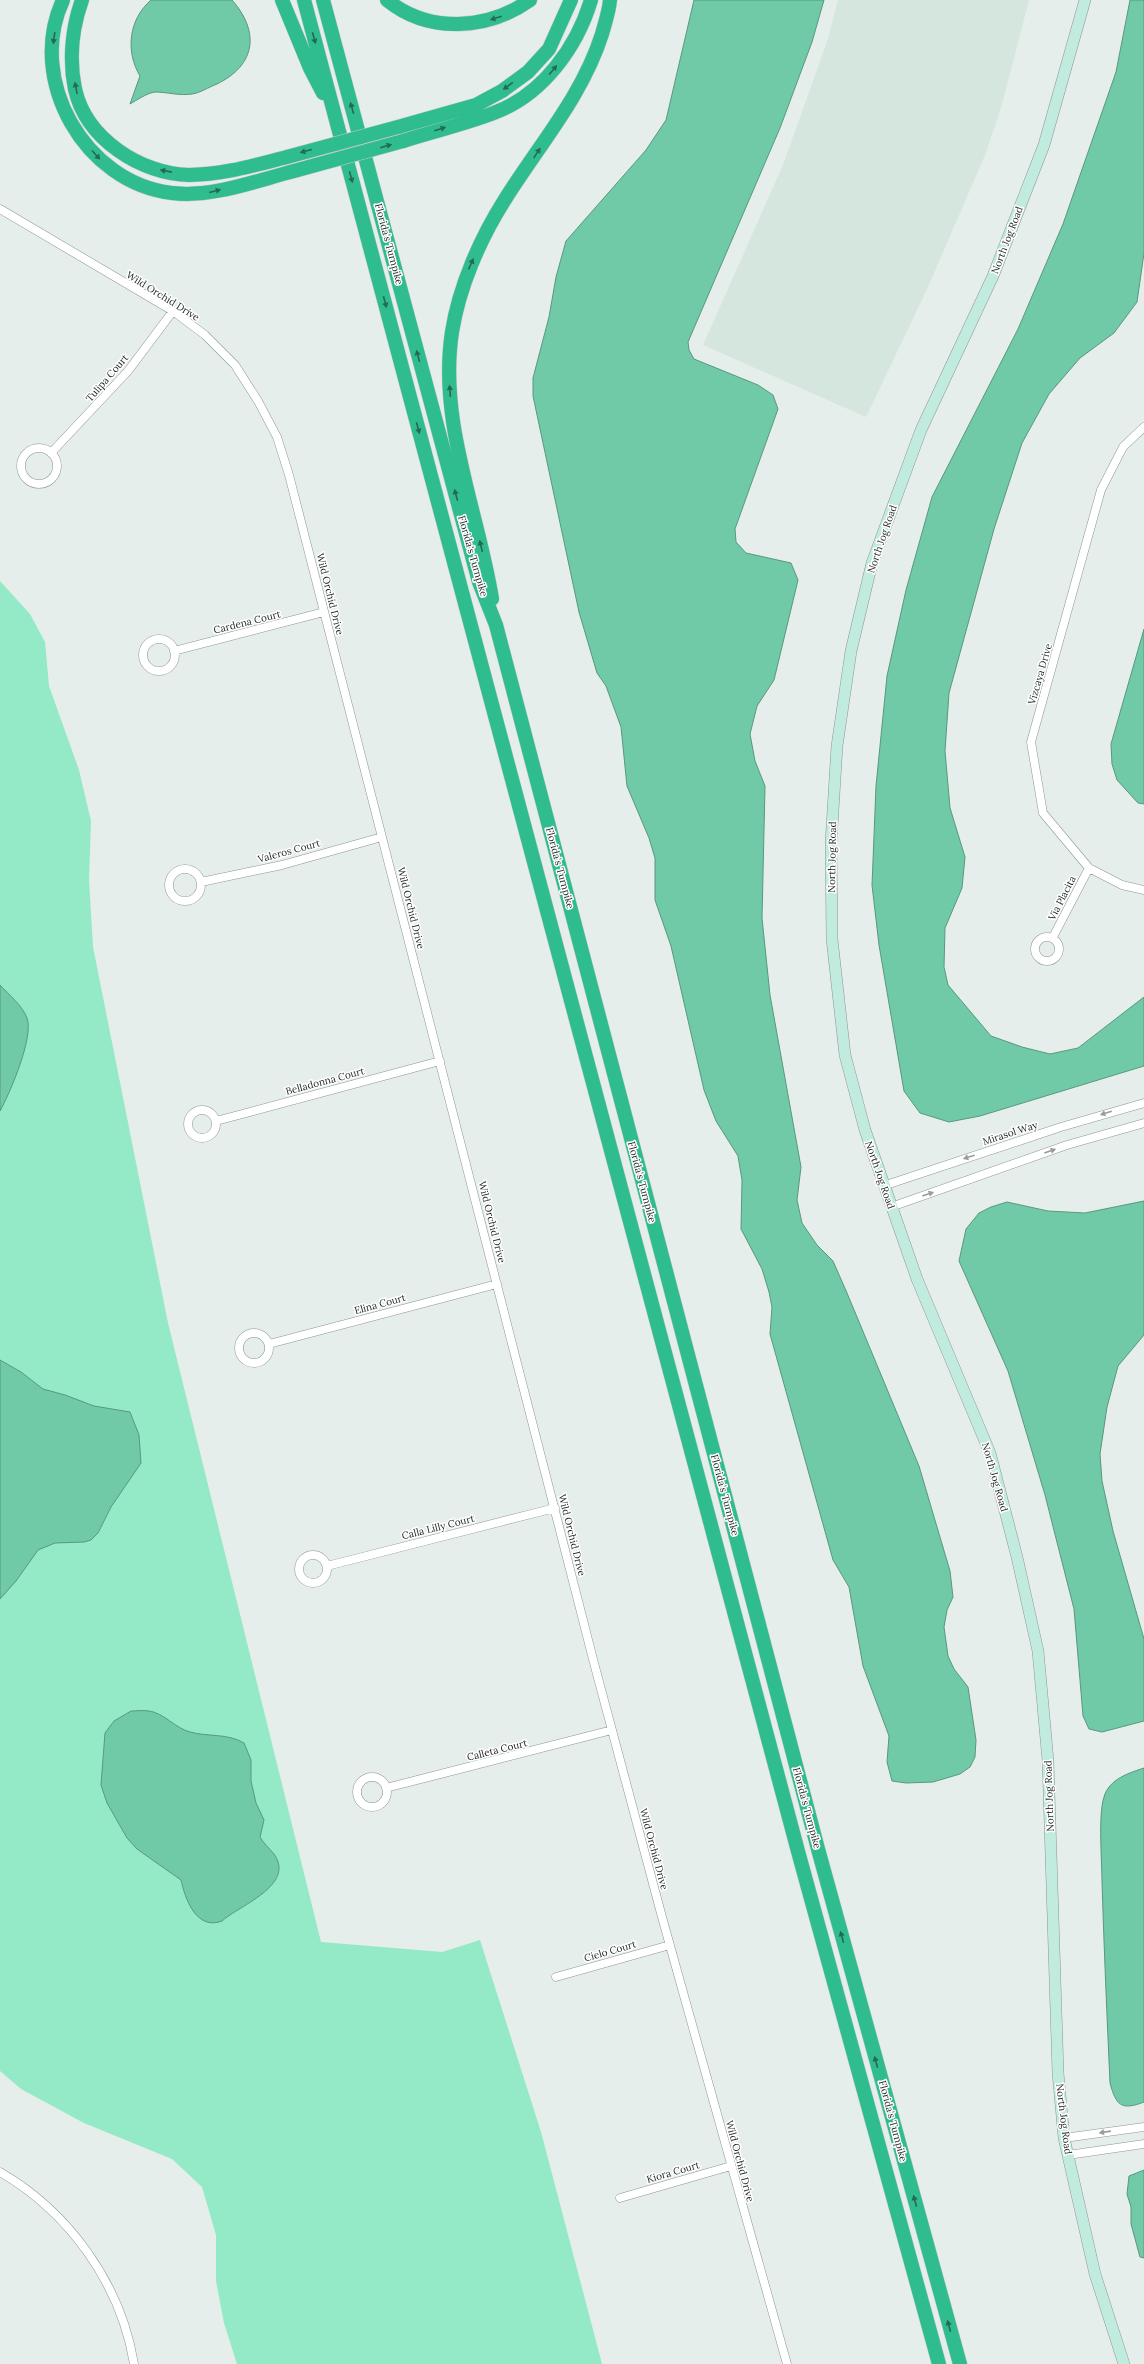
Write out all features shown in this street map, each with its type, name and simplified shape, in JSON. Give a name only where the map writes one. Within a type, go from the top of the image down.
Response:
[{"type":"highway","points":[[63,0],[55,28],[52,52],[55,76],[66,117],[98,158],[116,174],[142,185],[172,193],[205,193],[294,171],[403,141],[497,112],[531,93],[553,70],[571,45],[586,18],[591,0]]},
{"type":"highway","points":[[82,0],[76,17],[72,40],[75,90],[84,112],[101,135],[120,153],[141,164],[188,175],[218,173],[287,157],[476,105],[502,91],[528,72],[549,49],[571,0]]},
{"type":"highway","points":[[282,0],[310,68],[334,114]]},
{"type":"highway","name":"Florida's Turnpike","points":[[304,0],[799,1855],[939,2364]]},
{"type":"highway","name":"Florida's Turnpike","points":[[323,0],[477,575],[496,625],[818,1850],[960,2364]]},
{"type":"highway","points":[[387,0],[398,9],[425,21],[456,25],[482,22],[500,16],[516,10],[530,0]]},
{"type":"highway","points":[[496,625],[489,579],[454,425],[448,364],[452,331],[470,264],[503,202],[572,100],[595,56],[610,8],[610,0]]},
{"type":"street","name":"North Jog Road","points":[[1086,0],[1044,145],[993,276],[921,430],[872,563],[851,652],[836,761],[831,843],[832,939],[845,1056],[864,1130],[917,1279],[990,1453],[1017,1557],[1038,1650],[1048,1761],[1058,2073],[1064,2138],[1095,2274],[1124,2364]]},
{"type":"street","name":"Wild Orchid Drive","points":[[0,209],[173,311],[205,335],[235,365],[277,437],[289,475],[612,1730],[786,2364]]},
{"type":"street","name":"Tulipa Court","points":[[52,453],[122,377],[173,311]]},
{"type":"street","name":"Vizcaya Drive","points":[[1144,427],[1123,447],[1101,490],[1031,742],[1043,813],[1089,868],[1122,885],[1144,890]]},
{"type":"street","points":[[39,448],[52,453],[57,466],[52,478],[39,484],[26,478],[21,466],[26,453],[39,448]]},
{"type":"street","name":"Cardena Court","points":[[174,651],[324,612]]},
{"type":"street","points":[[154,640],[167,641],[174,651],[173,663],[163,671],[151,670],[143,660],[144,648],[154,640]]},
{"type":"street","name":"Valeros Court","points":[[201,882],[282,865],[382,837]]},
{"type":"street","name":"Via Placita","points":[[1053,938],[1089,868]]},
{"type":"street","name":"Belladonna Court","points":[[216,1121],[440,1061]]},
{"type":"street","name":"Mirasol Way","points":[[883,1186],[1061,1127],[1144,1103]]},
{"type":"street","points":[[891,1207],[1067,1144],[1143,1125]]},
{"type":"street","name":"Elina Court","points":[[269,1344],[497,1284]]},
{"type":"street","name":"Calla Lilly Court","points":[[327,1566],[555,1508]]},
{"type":"street","name":"Calleta Court","points":[[386,1788],[612,1730]]},
{"type":"street","name":"Cielo Court","points":[[556,1977],[670,1944]]},
{"type":"street","points":[[1064,2138],[1144,2127]]},
{"type":"street","points":[[1068,2155],[1144,2144]]},
{"type":"street","name":"Kiora Court","points":[[620,2198],[731,2166]]},
{"type":"street","points":[[0,2172],[37,2197],[62,2220],[85,2248],[105,2281],[122,2316],[134,2364]]},
{"type":"shaded area","points":[[151,0],[232,0],[241,12],[247,24],[250,36],[250,47],[246,58],[240,67],[230,76],[217,84],[198,92],[182,95],[155,92],[145,95],[130,104],[140,76],[132,56],[131,46],[134,26],[138,16]]},
{"type":"shaded area","points":[[694,0],[824,0],[812,42],[780,128],[688,342],[689,350],[694,359],[758,385],[773,395],[778,409],[735,529],[736,542],[746,553],[791,563],[798,580],[774,680],[757,706],[750,734],[755,761],[765,786],[762,918],[770,995],[801,1167],[797,1200],[802,1223],[817,1245],[833,1261],[847,1293],[919,1466],[950,1571],[953,1597],[947,1610],[944,1627],[948,1656],[954,1669],[968,1687],[976,1740],[975,1757],[970,1767],[960,1774],[933,1782],[906,1783],[892,1781],[887,1762],[889,1736],[863,1666],[849,1587],[833,1560],[770,1334],[772,1307],[769,1292],[762,1269],[741,1229],[742,1180],[738,1156],[716,1121],[704,1090],[671,946],[655,900],[655,858],[649,838],[627,786],[621,727],[606,686],[597,673],[579,612],[533,396],[533,378],[549,317],[556,277],[566,241],[646,150],[666,120]]},
{"type":"shaded area","points":[[838,0],[1029,0],[1001,108],[985,155],[928,287],[866,417],[703,345],[783,165],[828,39]]},
{"type":"shaded area","points":[[1130,0],[1144,0],[1144,253],[1137,302],[1114,333],[1080,358],[1049,394],[1022,443],[994,529],[949,693],[945,751],[950,808],[965,857],[962,888],[945,928],[944,967],[948,985],[991,1036],[1022,1047],[1050,1054],[1078,1048],[1144,997],[1144,1066],[980,1116],[949,1122],[920,1113],[904,1091],[879,945],[872,885],[876,786],[887,676],[906,590],[932,497],[1018,329],[1063,224],[1116,72]]},
{"type":"shaded area","points":[[0,581],[30,614],[45,642],[49,686],[79,770],[91,821],[89,880],[93,947],[168,1323],[321,1942],[442,1952],[480,1940],[541,2132],[602,2364],[237,2364],[224,2323],[216,2281],[216,2235],[202,2187],[172,2159],[84,2123],[21,2089],[0,2071]]},
{"type":"shaded area","points":[[1144,629],[1144,804],[1138,803],[1117,780],[1112,764],[1111,744]]},
{"type":"shaded area","points":[[0,985],[25,1013],[28,1027],[27,1038],[20,1065],[0,1111]]},
{"type":"shaded area","points":[[1144,1201],[1144,1335],[1118,1366],[1107,1407],[1100,1454],[1102,1481],[1113,1531],[1144,1639],[1144,1721],[1102,1732],[1089,1729],[1083,1716],[1074,1609],[1045,1495],[1008,1371],[959,1261],[966,1229],[979,1213],[991,1207],[1007,1202],[1048,1211],[1085,1213]]},
{"type":"shaded area","points":[[0,1360],[21,1372],[43,1389],[65,1395],[94,1406],[130,1412],[139,1435],[141,1463],[111,1507],[98,1533],[91,1540],[84,1542],[55,1543],[38,1550],[16,1581],[0,1599]]},
{"type":"shaded area","points":[[131,1711],[154,1712],[190,1732],[224,1736],[244,1743],[251,1760],[251,1781],[256,1803],[264,1820],[260,1837],[274,1854],[279,1865],[278,1875],[272,1885],[263,1893],[222,1921],[213,1923],[205,1921],[193,1911],[185,1895],[181,1880],[137,1849],[127,1838],[107,1803],[101,1785],[105,1733],[114,1721]]},
{"type":"shaded area","points":[[1144,1768],[1144,2102],[1136,2105],[1125,2106],[1117,2101],[1110,2083],[1101,1815],[1104,1797],[1110,1786],[1120,1778]]},
{"type":"shaded area","points":[[1144,2170],[1144,2258],[1140,2257],[1131,2224],[1131,2207],[1127,2194],[1129,2176]]}]
